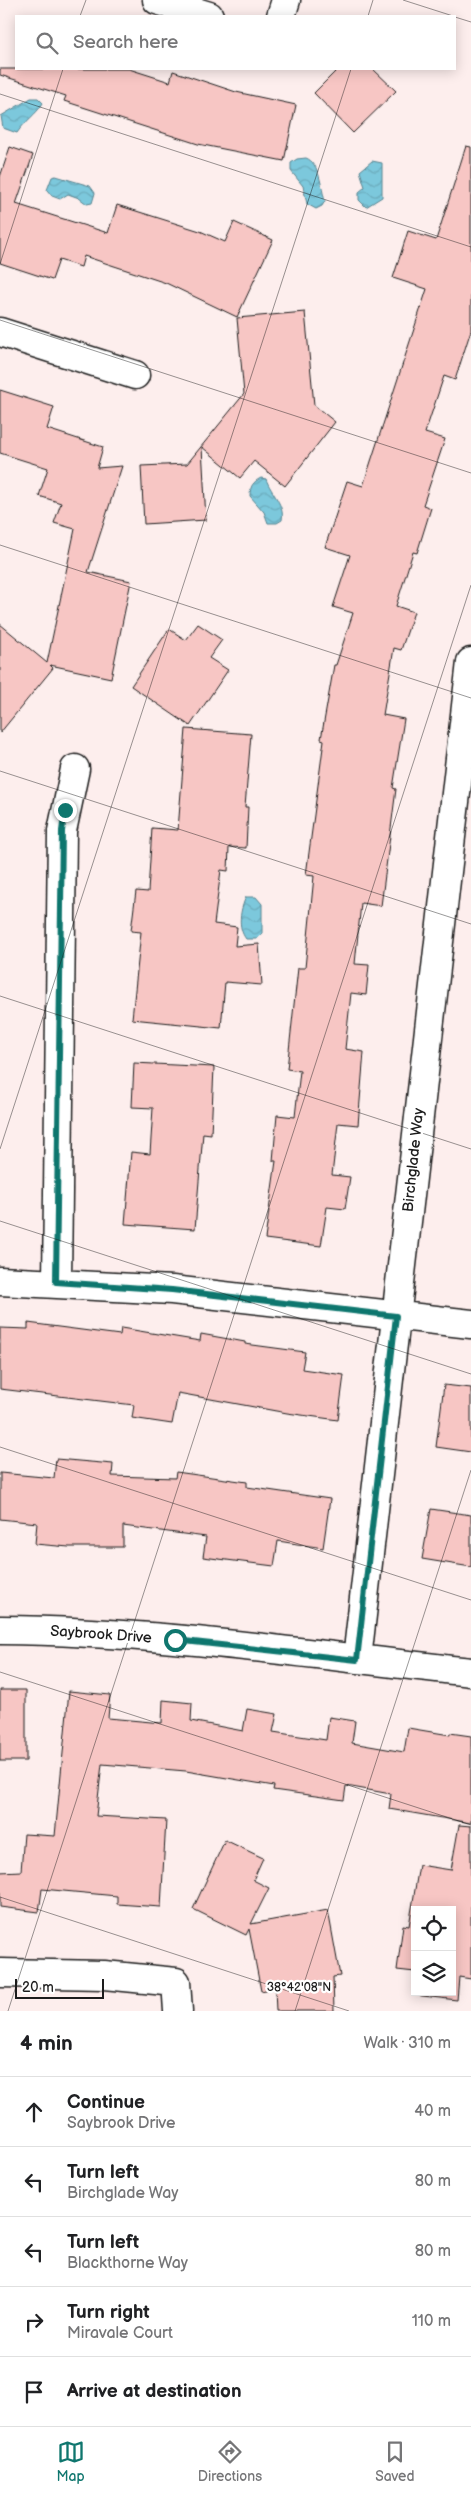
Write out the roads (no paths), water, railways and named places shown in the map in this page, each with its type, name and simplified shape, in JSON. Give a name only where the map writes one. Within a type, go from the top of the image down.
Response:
[{"type":"street","points":[[156,0],[206,15]]},
{"type":"street","points":[[281,15],[286,0]]},
{"type":"street","points":[[0,332],[135,375]]},
{"type":"street","name":"Birchglade Way","points":[[357,1660],[471,662]]},
{"type":"street","points":[[56,1282],[62,831],[75,769]]},
{"type":"street","points":[[0,1281],[56,1282],[172,1290],[471,1324]]},
{"type":"street","name":"Saybrook Drive","points":[[0,1630],[60,1630],[175,1640],[471,1672]]},
{"type":"street","points":[[0,1973],[104,1975],[176,1982],[178,2011]]},
{"type":"water","points":[[31,98],[38,98],[43,103],[17,133],[3,128],[1,116]]},
{"type":"water","points":[[306,158],[311,161],[317,170],[325,201],[322,206],[316,209],[307,204],[303,186],[291,171],[291,163],[297,159]]},
{"type":"water","points":[[372,161],[382,163],[382,197],[366,207],[359,200],[359,192],[365,187],[360,171]]},
{"type":"water","points":[[56,176],[90,186],[95,193],[92,203],[87,204],[79,198],[68,194],[60,199],[52,196],[47,190],[52,177]]},
{"type":"water","points":[[261,478],[266,479],[280,504],[282,520],[277,523],[268,523],[264,512],[250,496],[252,485]]},
{"type":"water","points":[[246,897],[256,897],[262,904],[262,933],[257,939],[246,939],[241,929],[241,913]]}]
